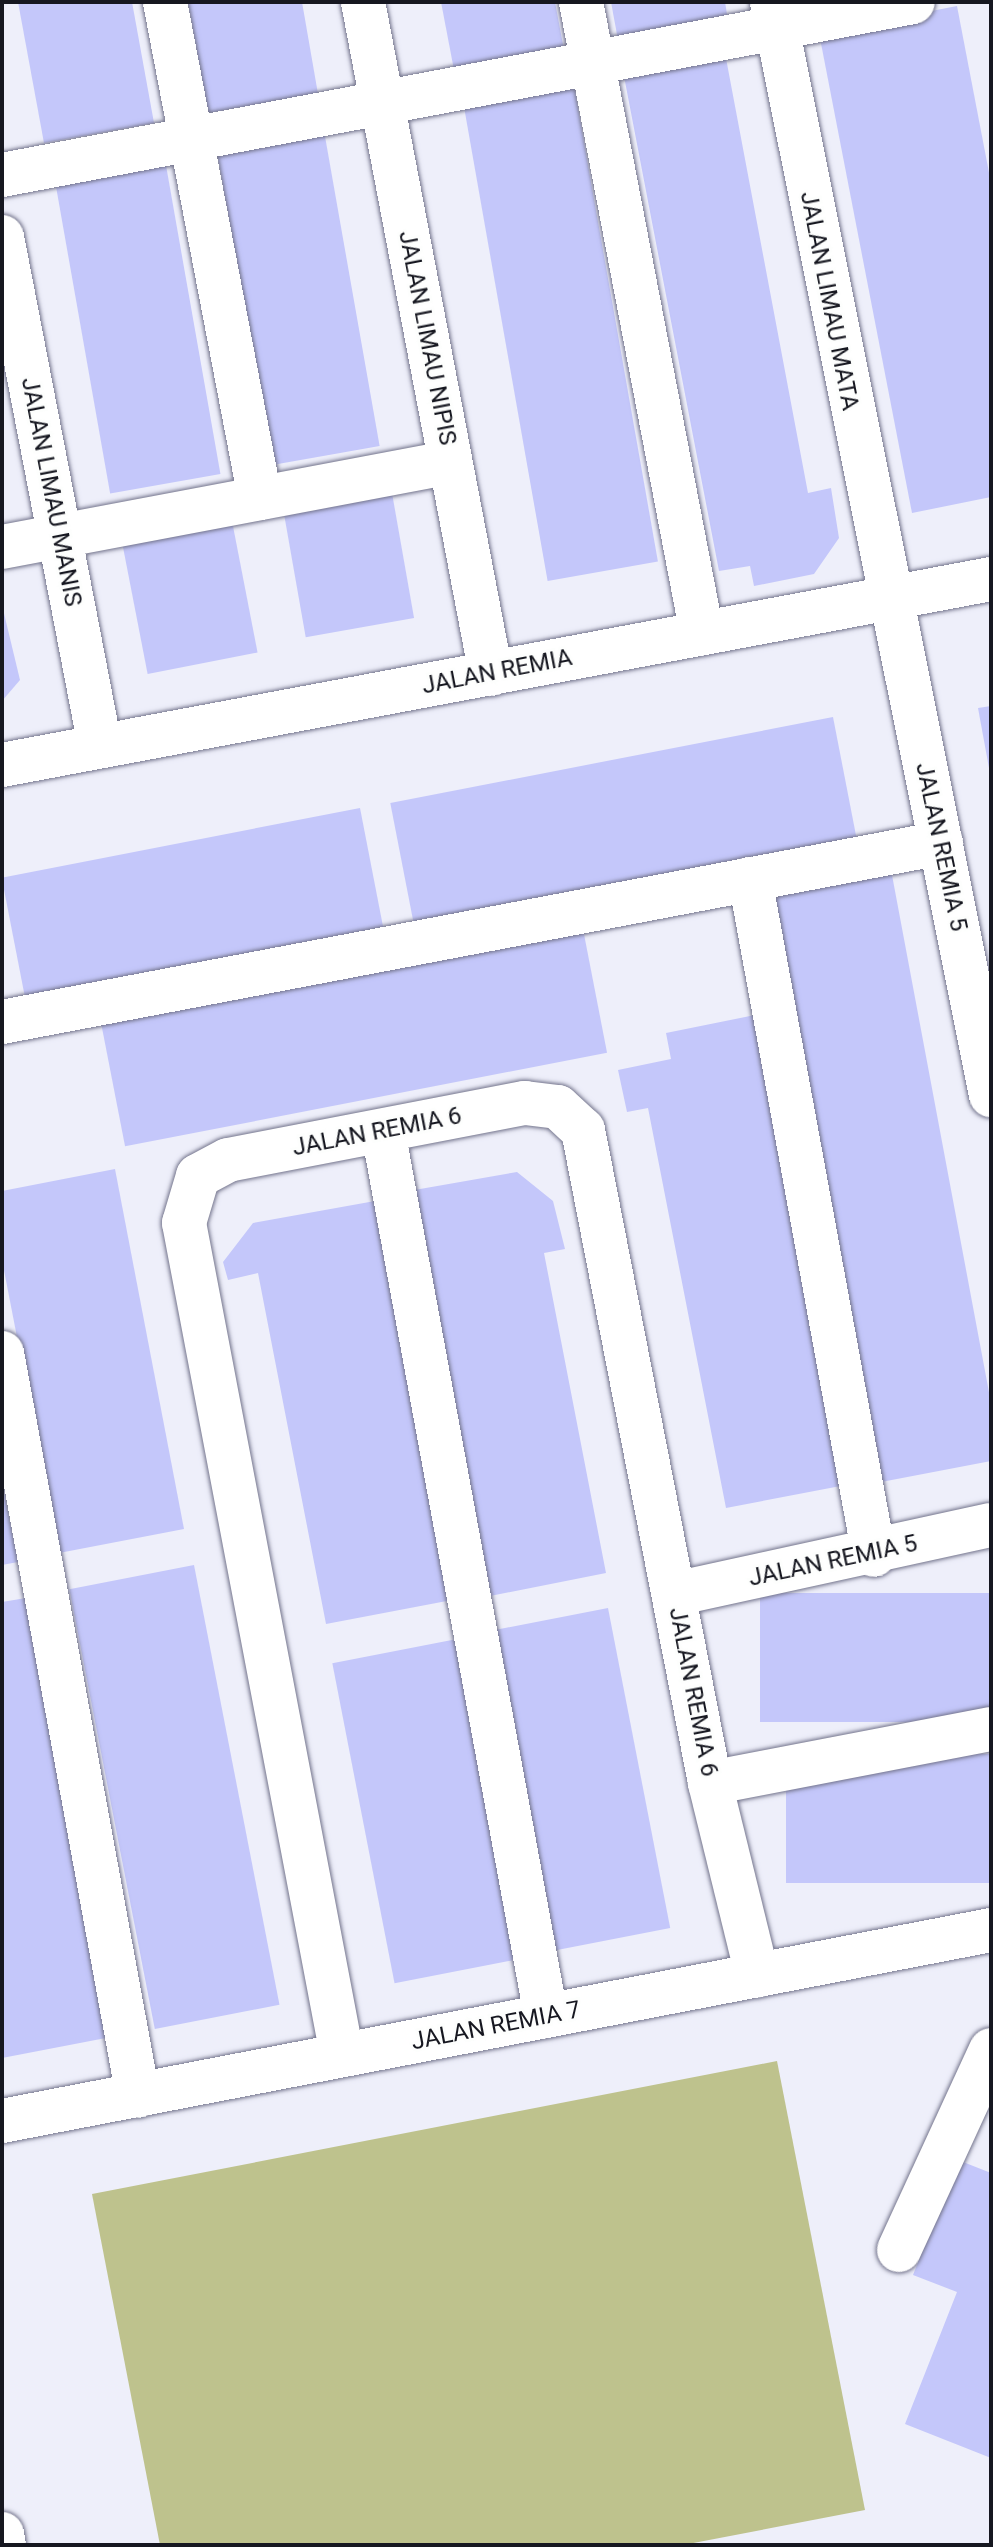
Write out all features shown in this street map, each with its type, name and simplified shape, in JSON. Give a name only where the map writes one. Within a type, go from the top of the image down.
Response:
[{"type":"street","points":[[165,2],[260,498]]},
{"type":"street","name":"JALAN LIMAU NIPIS","points":[[363,2],[491,674]]},
{"type":"street","points":[[581,2],[702,634]]},
{"type":"street","points":[[2,175],[592,62],[774,15],[913,2]]},
{"type":"street","name":"JALAN LIMAU MATA","points":[[774,15],[886,599]]},
{"type":"street","name":"JALAN LIMAU MANIS","points":[[2,237],[100,746]]},
{"type":"street","points":[[2,547],[450,462]]},
{"type":"street","name":"JALAN REMIA","points":[[2,765],[991,579]]},
{"type":"street","name":"JALAN REMIA 5","points":[[886,599],[941,843],[991,1095]]},
{"type":"street","points":[[2,1022],[941,843]]},
{"type":"street","points":[[750,879],[874,1555]]},
{"type":"street","name":"JALAN REMIA 6","points":[[342,2055],[184,1206],[212,1166],[383,1131],[542,1102],[583,1130],[710,1783],[757,1975]]},
{"type":"street","points":[[383,1131],[546,2016]]},
{"type":"street","points":[[2,1353],[138,2096]]},
{"type":"street","name":"JALAN REMIA 5","points":[[674,1594],[874,1555],[991,1525]]},
{"type":"street","points":[[710,1783],[991,1729]]},
{"type":"street","name":"JALAN REMIA 7","points":[[2,2121],[991,1930]]},
{"type":"street","points":[[899,2250],[991,2050]]},
{"type":"street","points":[[2,2534],[4,2545]]},
{"type":"green space","points":[[777,2061],[865,2510],[683,2545],[160,2545],[92,2194]]},
{"type":"building","points":[[18,2],[132,2],[154,123],[44,143]]},
{"type":"building","points":[[188,2],[302,2],[318,94],[208,113]]},
{"type":"building","points":[[441,2],[555,2],[564,50],[454,70]]},
{"type":"building","points":[[611,2],[725,2],[728,20],[618,40]]},
{"type":"building","points":[[957,6],[991,183],[991,497],[912,513],[819,33]]},
{"type":"building","points":[[725,53],[808,493],[831,488],[839,538],[814,574],[754,586],[750,566],[719,571],[623,71]]},
{"type":"building","points":[[573,80],[658,562],[548,581],[463,99]]},
{"type":"building","points":[[323,125],[380,446],[272,465],[216,144]]},
{"type":"building","points":[[164,154],[220,474],[110,494],[54,173]]},
{"type":"building","points":[[392,493],[414,618],[306,637],[284,512]]},
{"type":"building","points":[[232,521],[258,653],[148,674],[122,542]]},
{"type":"building","points":[[2,605],[20,680],[2,701]]},
{"type":"building","points":[[991,706],[991,768],[989,768],[978,708]]},
{"type":"building","points":[[833,717],[857,841],[414,927],[390,803]]},
{"type":"building","points":[[360,808],[384,932],[26,1001],[2,878]]},
{"type":"building","points":[[889,859],[991,1403],[991,1461],[876,1483],[763,882]]},
{"type":"building","points":[[583,929],[607,1053],[125,1146],[101,1023]]},
{"type":"building","points":[[760,1014],[851,1484],[726,1508],[648,1108],[627,1112],[618,1070],[671,1059],[666,1033]]},
{"type":"building","points":[[115,1169],[184,1529],[59,1553],[2,1260],[2,1191]]},
{"type":"building","points":[[517,1172],[553,1201],[565,1249],[544,1253],[606,1573],[480,1598],[403,1192]]},
{"type":"building","points":[[375,1201],[452,1600],[326,1624],[258,1273],[228,1280],[223,1262],[253,1223]]},
{"type":"building","points":[[2,1483],[18,1562],[2,1565]]},
{"type":"building","points":[[194,1565],[279,2005],[155,2029],[69,1589]]},
{"type":"building","points":[[760,1593],[991,1593],[991,1722],[760,1722]]},
{"type":"building","points":[[26,1598],[111,2037],[2,2058],[2,1602]]},
{"type":"building","points":[[608,1608],[670,1928],[546,1952],[483,1632]]},
{"type":"building","points":[[457,1639],[519,1959],[395,1983],[332,1663]]},
{"type":"building","points":[[786,1754],[991,1754],[991,1883],[786,1883]]},
{"type":"building","points":[[958,2160],[991,2173],[991,2458],[905,2424],[957,2292],[913,2275]]}]
